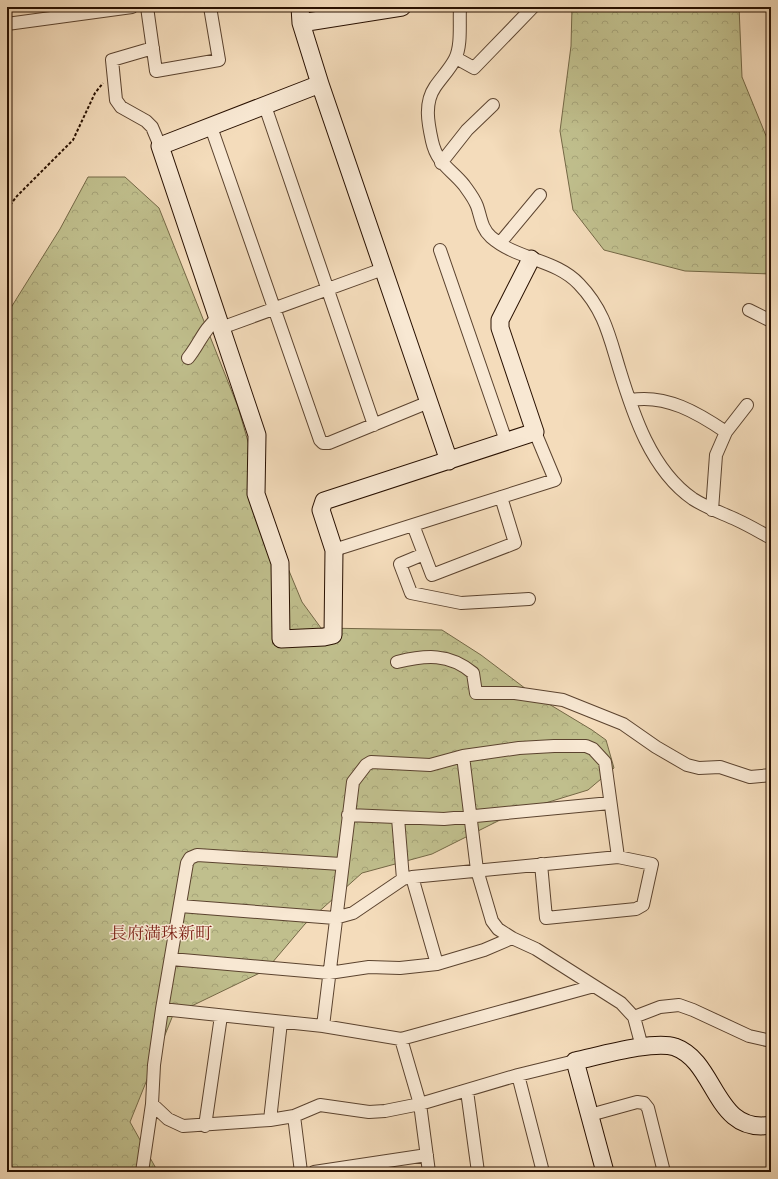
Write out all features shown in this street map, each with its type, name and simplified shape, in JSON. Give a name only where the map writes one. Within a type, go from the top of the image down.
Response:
[{"type":"street","points":[[7,24],[132,7]]},
{"type":"street","points":[[147,7],[156,71],[219,60],[210,7]]},
{"type":"street","points":[[402,7],[301,15],[320,84],[449,461]]},
{"type":"street","points":[[460,7],[459,46],[456,58],[433,89],[428,100],[432,143],[441,163],[461,181],[473,197],[482,226],[490,237],[531,259],[547,263],[570,276],[579,283],[599,308],[645,440],[664,473],[693,498],[712,510],[771,538]]},
{"type":"street","points":[[456,58],[474,68],[533,7]]},
{"type":"street","points":[[153,48],[112,60],[116,100],[121,107],[146,121],[152,127],[160,146],[257,435],[256,494],[280,563],[281,638],[324,638],[333,635],[334,550],[321,510],[324,501],[536,432]]},
{"type":"street","points":[[160,146],[320,84]]},
{"type":"street","points":[[441,163],[467,130],[493,105]]},
{"type":"street","points":[[265,106],[374,425]]},
{"type":"street","points":[[211,127],[275,307],[320,440],[323,443],[329,443],[429,402]]},
{"type":"street","points":[[500,243],[540,195]]},
{"type":"street","points":[[440,250],[506,441]]},
{"type":"street","points":[[334,550],[554,480],[500,328],[500,320],[531,259]]},
{"type":"street","points":[[188,358],[198,346],[200,338],[212,322],[220,323],[275,307],[383,268]]},
{"type":"street","points":[[748,310],[771,321]]},
{"type":"street","points":[[631,400],[646,398],[661,400],[685,408],[703,417],[726,432]]},
{"type":"street","points":[[712,510],[716,455],[726,432],[747,405]]},
{"type":"street","points":[[413,525],[432,575],[515,543],[501,497]]},
{"type":"street","points":[[424,554],[400,564],[411,593],[461,602],[529,599]]},
{"type":"street","points":[[397,662],[432,655],[447,659],[466,667],[473,673],[476,693],[515,693],[563,700],[624,724],[656,748],[687,765],[700,768],[720,767],[750,777],[771,775]]},
{"type":"street","points":[[323,1026],[341,864],[352,782],[366,765],[371,762],[430,765],[463,756],[519,748],[586,746],[593,748],[605,762],[618,857]]},
{"type":"street","points":[[463,756],[477,870],[492,921],[498,929],[512,938],[536,949],[621,1003],[634,1017],[642,1047]]},
{"type":"street","points":[[348,816],[429,820],[610,803]]},
{"type":"street","points":[[398,818],[407,878],[437,964]]},
{"type":"street","points":[[142,1172],[152,1104],[154,1065],[162,1009],[187,862],[190,858],[197,855],[341,864]]},
{"type":"street","points":[[180,906],[335,918],[353,913],[407,878],[477,870],[541,864],[618,857],[652,864],[643,905],[636,909],[546,918],[541,864]]},
{"type":"street","points":[[171,959],[329,973],[369,967],[400,968],[437,964],[484,950],[512,938]]},
{"type":"street","points":[[162,1009],[323,1026],[375,1036],[401,1039],[594,986]]},
{"type":"street","points":[[634,1017],[660,1007],[679,1005],[749,1036],[771,1041]]},
{"type":"street","points":[[205,1126],[222,1016]]},
{"type":"street","points":[[270,1120],[281,1022]]},
{"type":"street","points":[[401,1039],[420,1104],[430,1172]]},
{"type":"street","points":[[152,1104],[168,1119],[184,1126],[205,1126],[270,1120],[294,1116],[320,1105],[369,1112],[420,1104],[518,1075],[575,1061],[642,1047],[663,1045],[675,1047],[687,1053],[696,1061],[730,1113],[745,1122],[755,1125],[771,1125]]},
{"type":"street","points":[[575,1061],[605,1172]]},
{"type":"street","points":[[518,1075],[543,1172]]},
{"type":"street","points":[[467,1091],[478,1172]]},
{"type":"street","points":[[590,1115],[637,1102],[644,1103],[648,1108],[664,1172]]},
{"type":"street","points":[[294,1116],[301,1172]]},
{"type":"street","points":[[314,1172],[427,1154]]},
{"type":"path","points":[[7,209],[17,196],[73,140],[95,93],[101,84],[114,77]]},
{"type":"green space","points":[[572,7],[739,7],[742,77],[771,148],[771,274],[685,271],[604,250],[573,210],[560,131],[571,46]]},
{"type":"green space","points":[[88,177],[125,177],[159,208],[238,407],[277,542],[302,602],[321,628],[442,630],[481,655],[534,695],[606,740],[614,768],[588,790],[516,812],[432,854],[362,873],[305,924],[266,970],[173,1015],[130,1122],[158,1172],[7,1172],[7,314],[60,229]]},
{"type":"district","name":"長府満珠新町","points":[[161,934]]}]
